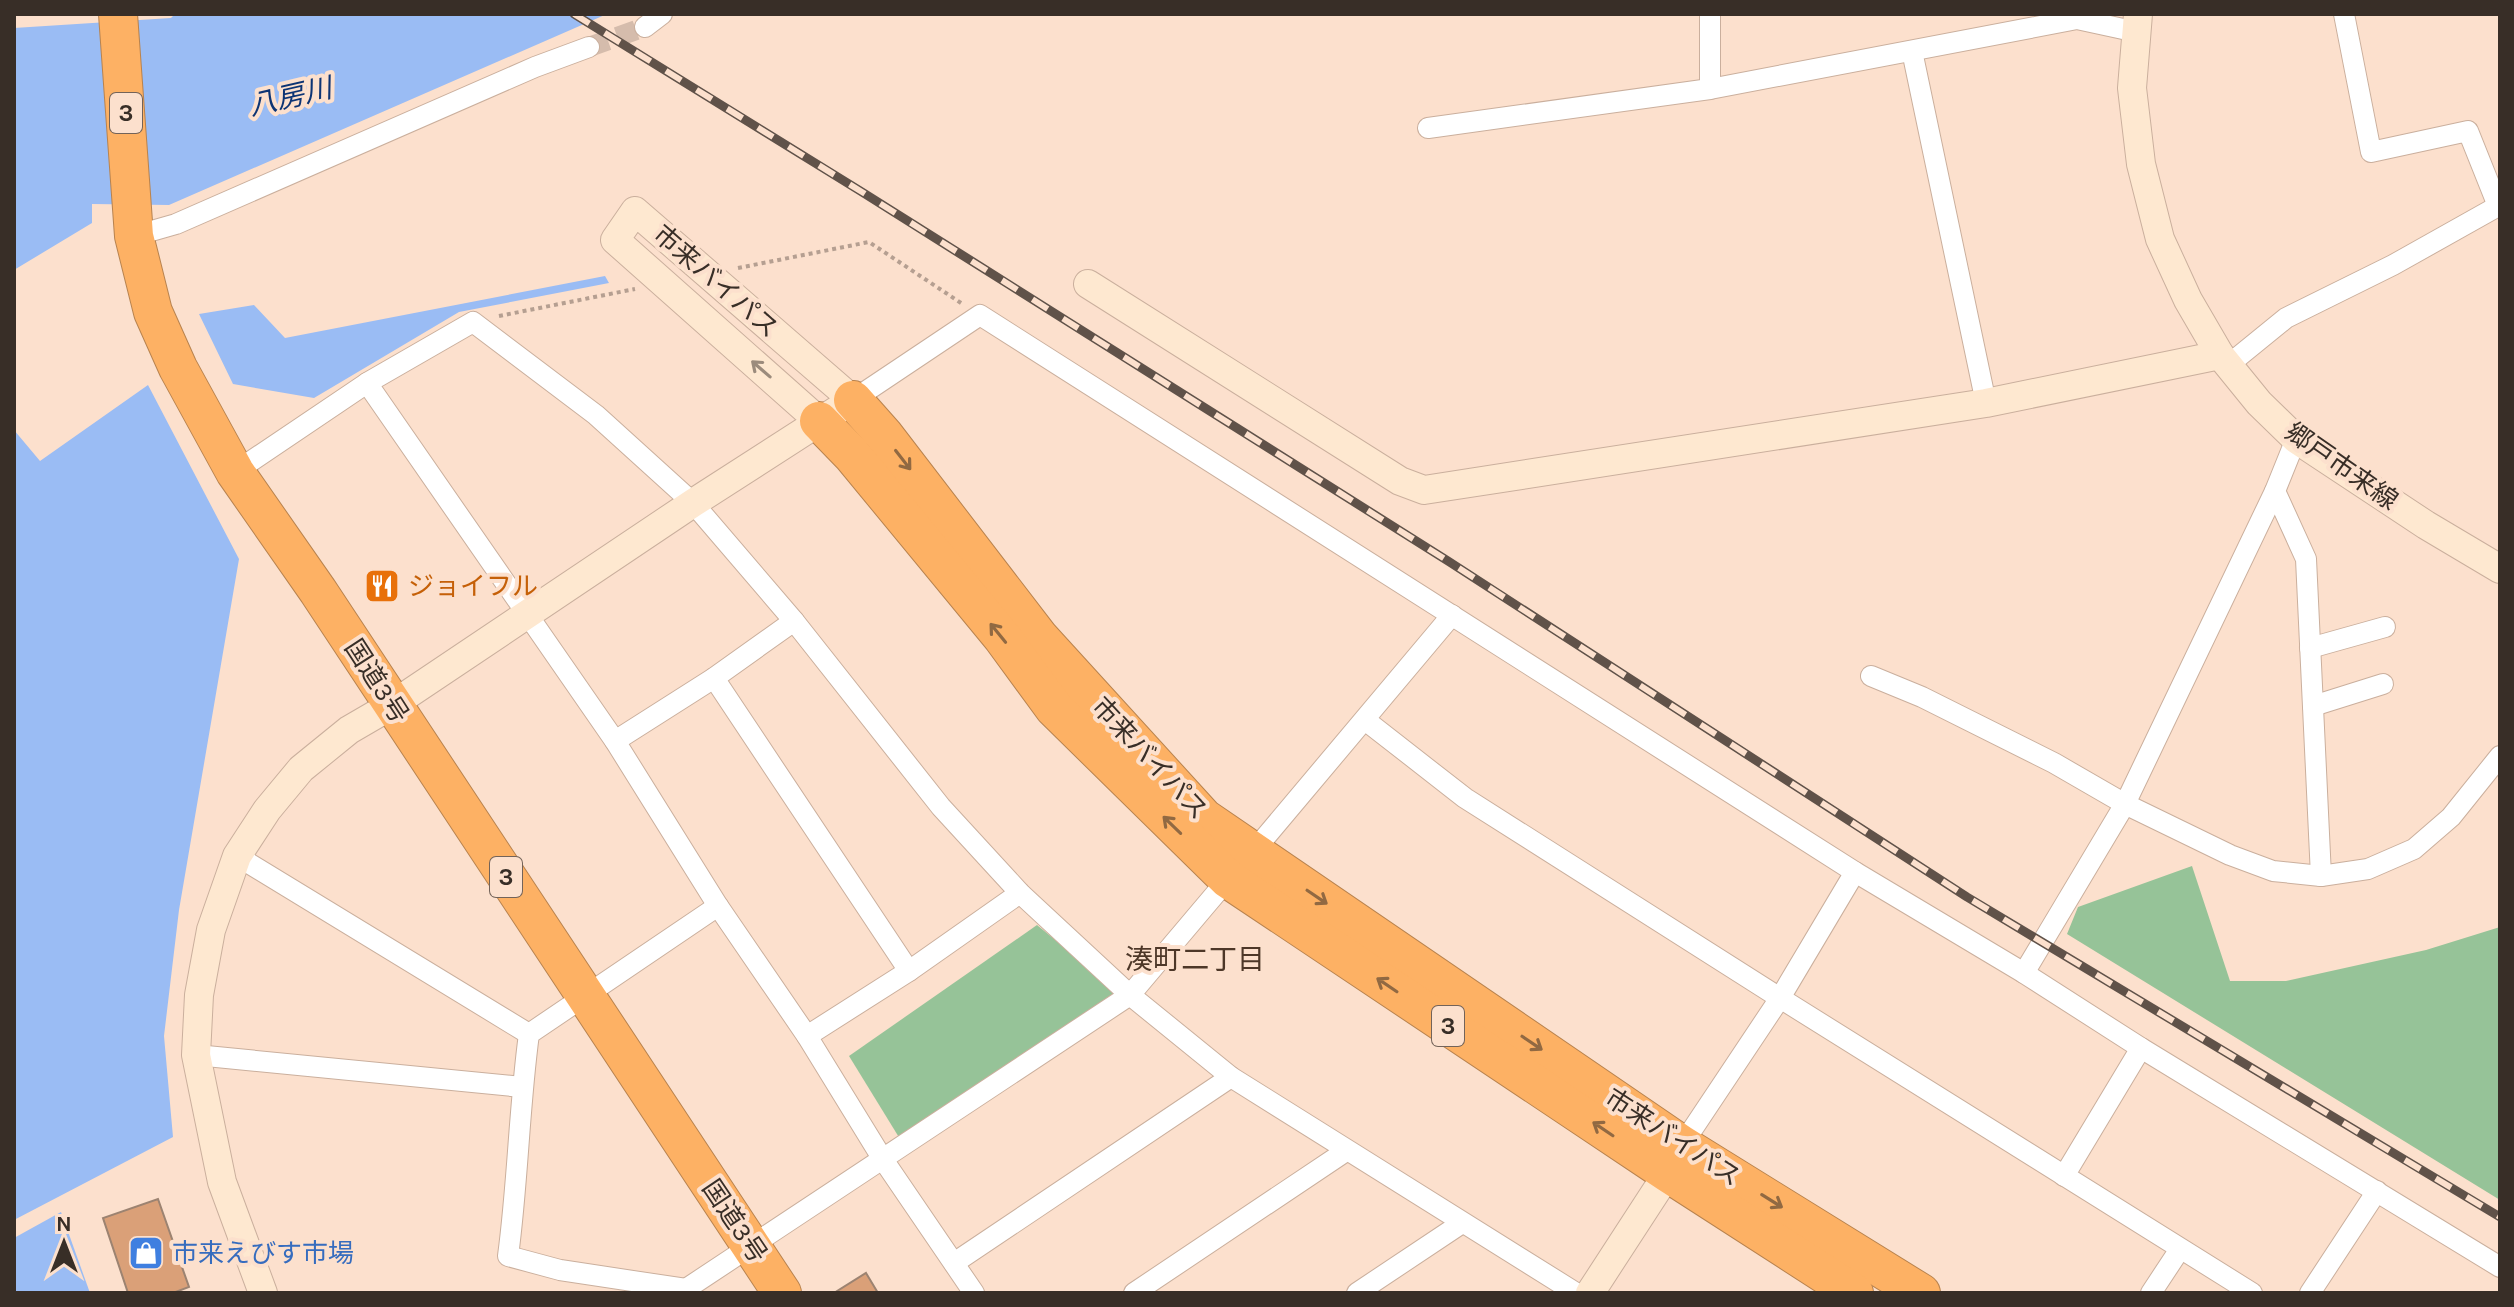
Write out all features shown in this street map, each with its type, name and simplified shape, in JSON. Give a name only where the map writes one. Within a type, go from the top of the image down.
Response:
[{"type":"highway","name":"国道3号","points":[[118,14],[134,224],[141,274],[159,330],[232,467],[318,591],[782,1293]]},
{"type":"highway","name":"市来バイパス","points":[[853,400],[884,435],[1039,637],[1204,818],[1240,866]]},
{"type":"highway","name":"市来バイパス","points":[[819,421],[852,455],[1002,637],[1054,708],[1240,866],[1675,1159],[1854,1293]]},
{"type":"highway","name":"市来バイパス","points":[[1675,1159],[1921,1293]]},
{"type":"street","points":[[645,27],[662,14]]},
{"type":"street","points":[[1710,14],[1710,89]]},
{"type":"street","points":[[1088,284],[1400,481],[1424,490],[1986,403],[2224,360],[2286,318],[2393,265],[2499,206],[2468,131],[2371,152],[2344,14]]},
{"type":"street","points":[[1428,128],[1710,89],[2077,19],[2137,23]]},
{"type":"street","name":"郷戸市来線","points":[[2137,23],[2132,88],[2141,164],[2160,239],[2188,300],[2224,360],[2259,403],[2296,439],[2426,525],[2500,569]]},
{"type":"street","points":[[134,224],[176,224],[535,67],[589,47]]},
{"type":"street","points":[[1912,51],[1986,403]]},
{"type":"street","name":"市来バイパス","points":[[819,421],[615,240],[635,211],[853,400]]},
{"type":"street","points":[[263,1293],[222,1182],[196,1055],[199,995],[211,930],[237,856],[267,810],[301,769],[349,730],[392,705],[980,315],[1855,872],[2500,1267]]},
{"type":"street","points":[[232,467],[473,322],[596,415],[693,503],[794,621],[941,807],[1020,893],[1130,995],[1231,1077],[1576,1293]]},
{"type":"street","points":[[367,383],[615,741],[718,906],[807,1036],[882,1158],[974,1293]]},
{"type":"street","points":[[2024,973],[2125,804],[2275,491],[2296,439]]},
{"type":"street","points":[[2275,491],[2306,559],[2321,876]]},
{"type":"street","points":[[718,906],[529,1034],[522,1087],[516,1200],[508,1256],[560,1270],[686,1291],[750,1245],[1130,995],[1452,615]]},
{"type":"street","points":[[615,741],[714,678],[794,621]]},
{"type":"street","points":[[2310,648],[2385,627]]},
{"type":"street","points":[[1871,676],[1922,697],[2054,763],[2125,804],[2230,855],[2273,871],[2321,876],[2368,869],[2414,849],[2451,817],[2500,756]]},
{"type":"street","points":[[714,678],[909,971]]},
{"type":"street","points":[[2313,706],[2383,684]]},
{"type":"street","points":[[1365,720],[1465,798],[2252,1293]]},
{"type":"street","points":[[237,856],[529,1034]]},
{"type":"street","points":[[1590,1293],[1780,998],[1855,872]]},
{"type":"street","points":[[807,1036],[909,971],[1020,893]]},
{"type":"street","points":[[2064,1176],[2141,1048]]},
{"type":"street","points":[[196,1055],[522,1087]]},
{"type":"street","points":[[954,1263],[1231,1077]]},
{"type":"street","points":[[1134,1293],[1346,1151]]},
{"type":"street","points":[[2310,1293],[2377,1191]]},
{"type":"street","points":[[1357,1293],[1462,1223]]},
{"type":"street","points":[[2151,1293],[2180,1249]]},
{"type":"path","points":[[779,260],[869,242],[980,315]]},
{"type":"path","points":[[473,322],[643,287]]},
{"type":"green space","points":[[2192,866],[2230,981],[2286,981],[2426,950],[2500,927],[2500,1200],[2067,934],[2078,907]]},
{"type":"green space","points":[[1037,925],[1121,994],[900,1139],[849,1056]]},
{"type":"water","name":"八房川","points":[[175,14],[607,14],[169,205],[92,204],[92,223],[14,270],[14,28],[171,18]]},
{"type":"water","points":[[605,276],[609,283],[459,312],[314,398],[233,384],[199,314],[254,305],[285,338]]},
{"type":"water","points":[[148,385],[239,559],[179,910],[164,1036],[173,1137],[14,1220],[14,430],[40,461]]},
{"type":"water","points":[[61,1212],[90,1293],[14,1293],[14,1238]]},
{"type":"building","name":"市来えびす市場","points":[[158,1199],[189,1287],[173,1293],[128,1293],[103,1218]]},
{"type":"building","points":[[866,1273],[878,1293],[834,1293]]},
{"type":"tunnel","points":[[589,47],[645,27]]},
{"type":"railway","points":[[574,14],[1448,561],[1967,897],[2500,1217]]},
{"type":"place","name":"ジョイフル","points":[[382,586]]},
{"type":"place","name":"市来えびす市場","points":[[146,1253]]},
{"type":"district","name":"湊町二丁目","points":[[1195,959]]}]
